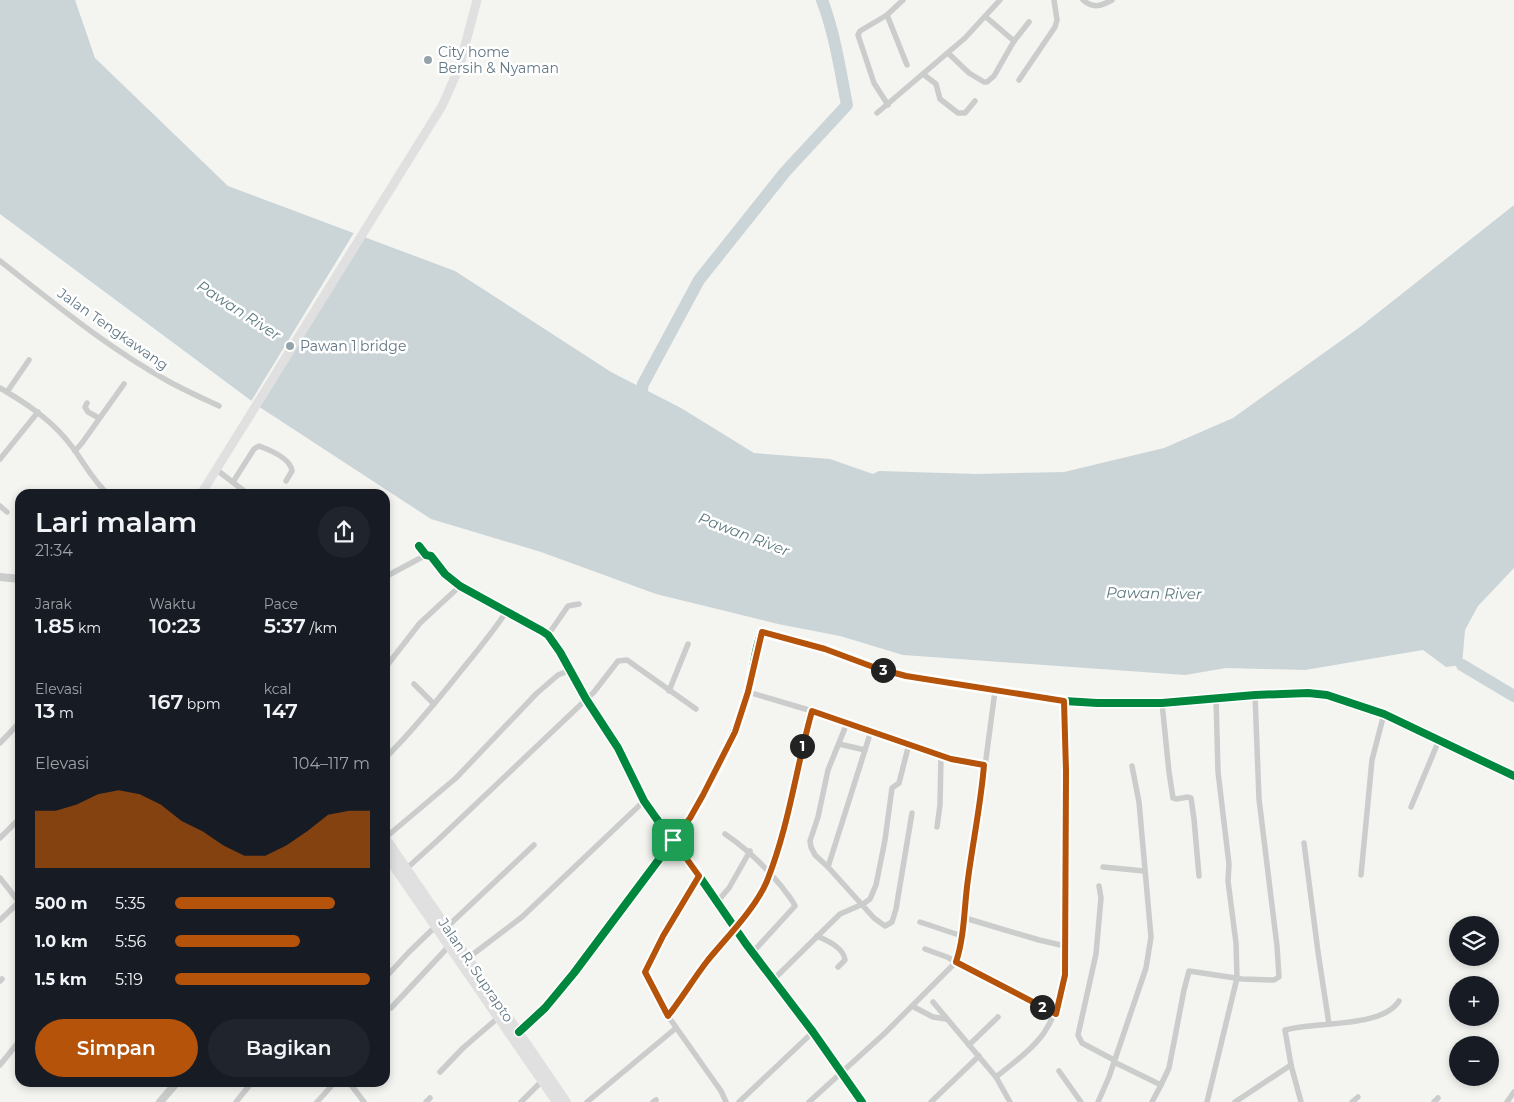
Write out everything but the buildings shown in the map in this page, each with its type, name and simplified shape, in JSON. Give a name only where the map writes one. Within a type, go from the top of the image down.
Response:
[{"type":"highway","name":"Jalan R. Suprapto","points":[[390,845],[438,921],[450,945],[557,1102]]},
{"type":"highway","name":"Jalan R. Suprapto","points":[[390,859],[468,958],[566,1102]]},
{"type":"main road","points":[[205,489],[442,106],[451,89],[461,59],[477,0]]},
{"type":"street","points":[[888,105],[874,83],[858,35],[904,0]]},
{"type":"street","points":[[877,113],[975,29],[1000,0]]},
{"type":"street","points":[[1019,80],[1055,27],[1057,20],[1054,0]]},
{"type":"street","points":[[1083,0],[1094,6],[1112,0]]},
{"type":"street","points":[[887,14],[907,65]]},
{"type":"street","points":[[986,16],[1014,41]]},
{"type":"street","points":[[948,53],[969,73],[987,82],[998,70],[1014,41],[1029,22]]},
{"type":"street","points":[[923,74],[936,84],[940,99],[958,113],[965,113],[975,101]]},
{"type":"street","name":"Jalan Tengkawang","points":[[0,261],[60,308],[136,362],[168,381],[219,406]]},
{"type":"street","points":[[7,392],[29,360]]},
{"type":"street","points":[[75,451],[82,444],[124,384]]},
{"type":"street","points":[[0,388],[38,412],[58,431],[75,451],[95,482],[103,489]]},
{"type":"street","points":[[86,403],[87,411],[99,418]]},
{"type":"street","points":[[0,459],[38,412]]},
{"type":"street","points":[[233,482],[254,450],[259,446],[279,456],[291,466],[292,471],[286,481]]},
{"type":"street","points":[[217,470],[242,489]]},
{"type":"street","points":[[0,506],[7,512]]},
{"type":"street","points":[[418,546],[426,555],[430,555],[445,574],[460,586],[548,636],[560,652],[586,699],[618,748],[644,801],[752,953],[814,1032],[862,1102]]},
{"type":"street","points":[[390,574],[426,555]]},
{"type":"street","points":[[0,577],[15,578]]},
{"type":"street","points":[[390,662],[420,623],[460,586]]},
{"type":"street","points":[[548,636],[568,606],[580,604]]},
{"type":"street","points":[[390,752],[434,704],[486,640],[506,612]]},
{"type":"street","points":[[519,1032],[545,1008],[561,989],[690,818],[735,732],[748,692],[763,632],[825,649],[876,668],[906,676],[1064,701],[1162,703],[1308,693],[1328,695],[1384,714],[1514,776]]},
{"type":"street","points":[[669,691],[688,644]]},
{"type":"street","points":[[406,868],[586,699],[618,661],[627,660],[696,709]]},
{"type":"street","points":[[390,834],[456,778],[536,694],[558,675],[570,670]]},
{"type":"street","points":[[414,684],[434,704]]},
{"type":"street","points":[[809,1102],[863,1054],[956,962],[962,936],[968,876],[977,826],[995,691]]},
{"type":"street","points":[[748,692],[812,711],[940,756],[984,765]]},
{"type":"street","points":[[1152,1102],[1169,1068],[1188,973],[1193,971],[1236,978],[1274,980],[1279,974],[1259,799],[1255,696]]},
{"type":"street","points":[[1207,1102],[1236,978],[1236,943],[1228,881],[1230,864],[1218,772],[1216,698]]},
{"type":"street","points":[[996,1077],[1040,1040],[1056,1014],[1065,975],[1066,790],[1064,701]]},
{"type":"street","points":[[1162,703],[1169,772],[1174,798],[1191,798],[1199,876]]},
{"type":"street","points":[[668,1016],[708,960],[736,929],[765,885],[787,819],[801,751],[812,711]]},
{"type":"street","points":[[1361,875],[1372,760],[1384,714]]},
{"type":"street","points":[[847,723],[828,770],[818,818],[810,841],[811,847],[815,855],[885,926],[891,924],[902,884],[912,813]]},
{"type":"street","points":[[0,743],[15,727]]},
{"type":"street","points":[[828,867],[872,731]]},
{"type":"street","points":[[1411,808],[1439,740]]},
{"type":"street","points":[[839,744],[865,750]]},
{"type":"street","points":[[773,980],[840,914],[870,899],[876,885],[885,840],[892,788],[898,783],[909,744]]},
{"type":"street","points":[[937,827],[940,805],[940,756]]},
{"type":"street","points":[[1098,1102],[1146,968],[1150,950],[1150,927],[1138,802],[1132,766]]},
{"type":"street","points":[[468,958],[522,917],[644,801]]},
{"type":"street","points":[[0,838],[15,823]]},
{"type":"street","points":[[725,834],[750,852],[770,872],[794,903],[794,908],[752,953]]},
{"type":"street","points":[[1304,843],[1329,1024]]},
{"type":"street","points":[[390,972],[438,921],[534,846]]},
{"type":"street","points":[[717,902],[738,874],[750,852]]},
{"type":"street","points":[[1103,867],[1144,871]]},
{"type":"street","points":[[699,876],[663,936],[645,972],[668,1016],[721,1091],[726,1102]]},
{"type":"street","points":[[0,878],[15,897]]},
{"type":"street","points":[[1099,886],[1101,898],[1096,954],[1078,1035],[1082,1043],[1161,1085]]},
{"type":"street","points":[[0,920],[15,906]]},
{"type":"street","points":[[964,918],[1065,946]]},
{"type":"street","points":[[920,922],[962,936]]},
{"type":"street","points":[[818,936],[833,944],[845,956],[845,960],[838,968]]},
{"type":"street","points":[[391,1008],[450,945]]},
{"type":"street","points":[[926,949],[947,956],[1056,1014]]},
{"type":"street","points":[[924,993],[996,1077],[1010,1102]]},
{"type":"street","points":[[1301,1102],[1291,1065],[1285,1030],[1366,1019],[1390,1011],[1399,1001]]},
{"type":"street","points":[[912,1006],[933,1017],[946,1019]]},
{"type":"street","points":[[440,1072],[463,1048],[499,1017]]},
{"type":"street","points":[[969,1045],[998,1017]]},
{"type":"street","points":[[587,1102],[676,1028]]},
{"type":"street","points":[[739,1102],[814,1032]]},
{"type":"street","points":[[0,1065],[15,1046]]},
{"type":"street","points":[[931,1102],[979,1056]]},
{"type":"street","points":[[1235,1102],[1291,1065]]},
{"type":"street","points":[[1059,1071],[1081,1102]]},
{"type":"street","points":[[522,1102],[542,1081]]},
{"type":"street","points":[[160,1102],[173,1087]]},
{"type":"street","points":[[236,1102],[248,1087]]},
{"type":"street","points":[[317,1102],[331,1087]]},
{"type":"street","points":[[353,1087],[364,1102]]},
{"type":"street","points":[[1506,1102],[1514,1092]]},
{"type":"street","points":[[1352,1102],[1358,1097]]},
{"type":"water","name":"Pawan River","points":[[0,0],[75,0],[95,58],[228,186],[455,271],[611,372],[681,408],[754,453],[830,459],[873,474],[879,471],[976,474],[1064,472],[1164,448],[1233,418],[1360,327],[1514,205],[1514,568],[1478,606],[1465,630],[1462,665],[1446,667],[1423,650],[1305,670],[1226,668],[1185,675],[903,655],[840,636],[778,624],[656,594],[541,552],[431,519],[390,492],[390,489],[385,489],[261,408],[0,214]]},
{"type":"pier","points":[[355,231],[365,234],[258,409],[250,403]]},
{"type":"waterway","points":[[639,403],[643,384],[699,280],[785,172],[847,105],[834,39],[822,0]]},
{"type":"waterway","points":[[1462,665],[1514,696]]},
{"type":"cycle path","points":[[419,546],[426,555],[431,556],[445,574],[460,586],[548,635],[618,748],[644,801],[862,1102]]},
{"type":"cycle path","points":[[519,1032],[545,1008],[574,973],[690,818],[715,774],[736,728],[747,696],[757,646],[762,632],[825,649],[877,668],[906,676],[1064,701],[1162,703],[1255,695],[1308,693],[1327,695],[1384,714],[1514,776]]},
{"type":"place","name":"City home Bersih & Nyaman","points":[[428,60]]},
{"type":"place","name":"Pawan 1 bridge","points":[[290,346]]},
{"type":"route","points":[[762,632],[825,649],[876,668],[906,676],[1064,701],[1066,771],[1065,975],[1056,1014],[956,962],[961,943],[968,876],[982,793],[984,765],[951,759],[812,711],[801,751],[787,819],[767,880],[736,929],[708,960],[668,1016],[645,972],[663,936],[699,876],[673,840],[690,818],[735,732],[748,692],[762,632]]}]
